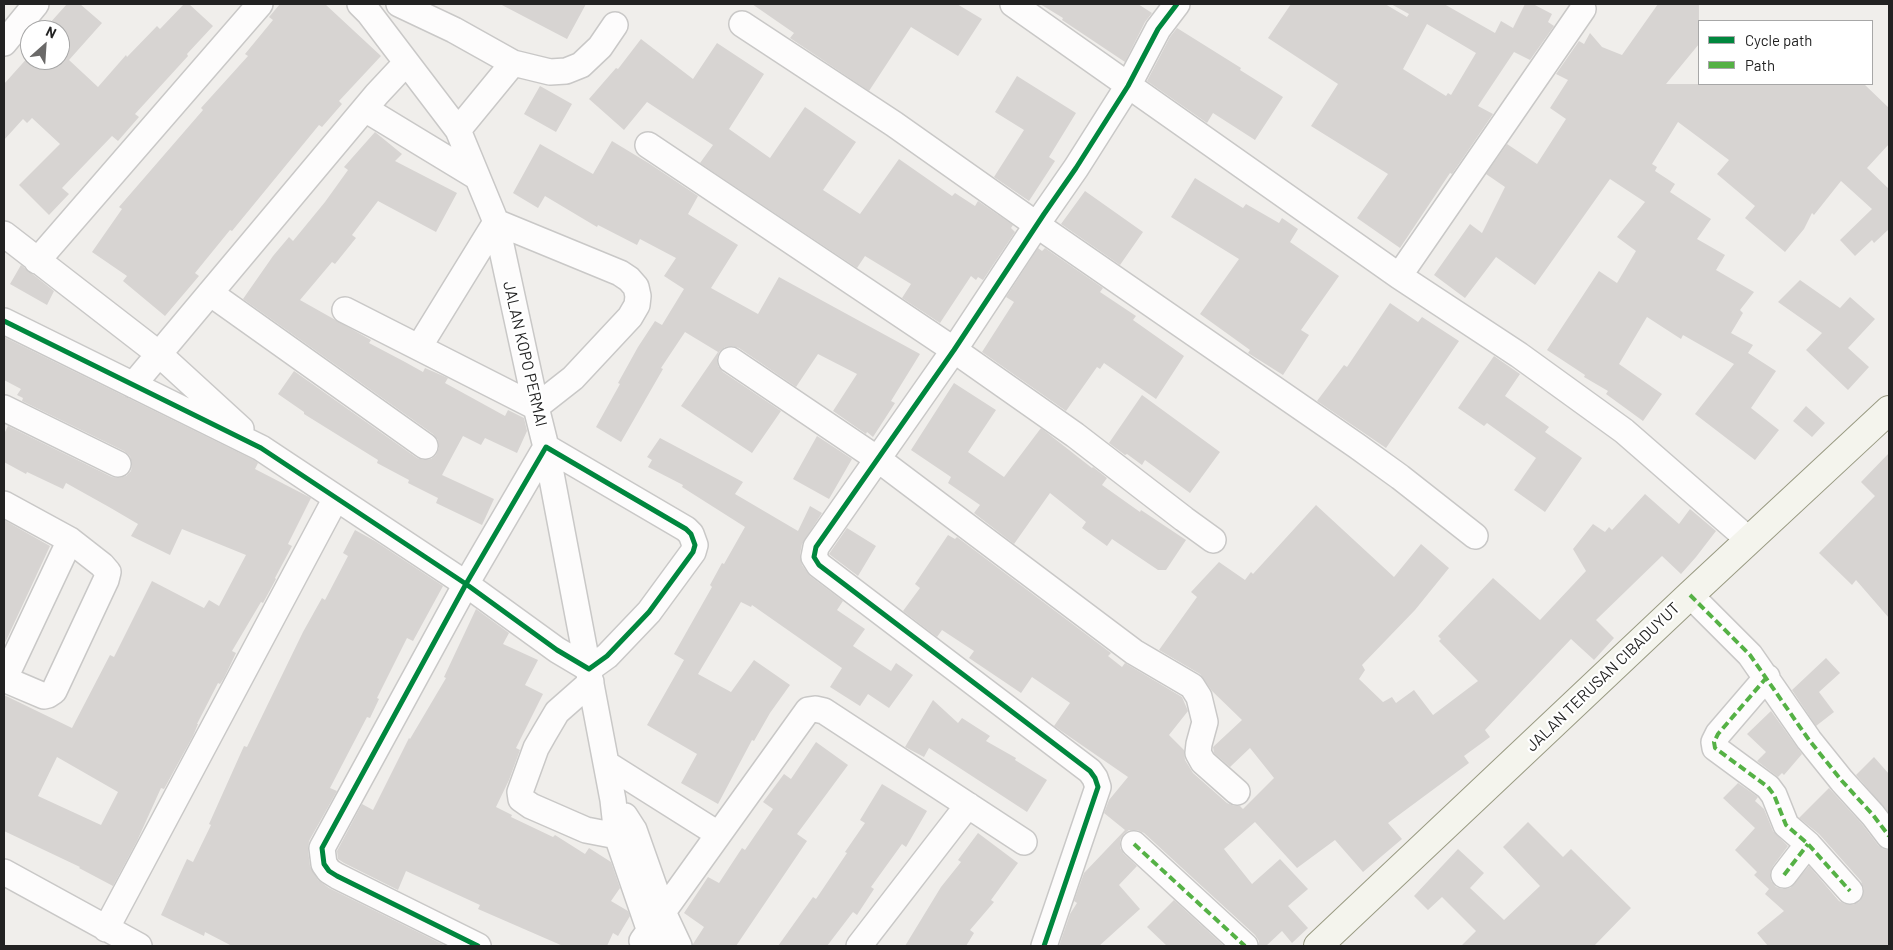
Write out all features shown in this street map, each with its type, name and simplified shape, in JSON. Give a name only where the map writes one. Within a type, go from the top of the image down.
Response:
[{"type":"main road","name":"JALAN TERUSAN CIBADUYUT","points":[[1318,946],[1889,410]]},
{"type":"street","points":[[4,43],[36,4]]},
{"type":"street","points":[[38,262],[260,4]]},
{"type":"street","name":"JALAN KOPO PERMAI","points":[[360,4],[369,13],[458,130],[496,222],[546,447],[614,800],[625,833],[651,934],[678,946]]},
{"type":"street","points":[[399,4],[443,13],[513,63],[550,72],[566,71],[581,64],[600,47],[615,25]]},
{"type":"street","points":[[1014,4],[1400,276],[1519,355],[1624,431],[1749,540]]},
{"type":"street","points":[[1044,946],[1098,786],[1090,771],[816,561],[814,557],[816,547],[879,460],[1076,168],[1128,86],[1158,29],[1176,4]]},
{"type":"street","points":[[1400,276],[1583,9]]},
{"type":"street","points":[[742,24],[894,124],[1037,226],[1357,446],[1475,536]]},
{"type":"street","points":[[133,385],[365,109],[406,63]]},
{"type":"street","points":[[458,130],[513,63]]},
{"type":"street","points":[[365,109],[477,177]]},
{"type":"street","points":[[648,145],[954,350],[1075,435],[1184,520],[1214,540]]},
{"type":"street","points":[[344,310],[536,407],[572,378],[630,317],[637,305],[636,287],[629,278],[620,273],[496,222],[419,347]]},
{"type":"street","points":[[6,242],[38,262],[159,354],[261,448]]},
{"type":"street","points":[[210,293],[425,446]]},
{"type":"street","points":[[4,321],[261,448],[466,584],[590,676]]},
{"type":"street","points":[[732,360],[879,460],[1134,652],[1192,686],[1199,697],[1205,722],[1198,754],[1203,762],[1237,792]]},
{"type":"street","points":[[4,408],[118,464]]},
{"type":"street","points":[[478,946],[329,871],[324,864],[322,848],[466,584],[546,447],[686,529],[694,540],[693,552],[649,612],[557,712],[536,748],[520,792],[521,799],[531,806],[586,830],[625,833]]},
{"type":"street","points":[[106,929],[336,498]]},
{"type":"street","points":[[4,504],[70,540],[108,572],[106,580],[51,694],[40,695],[4,680],[70,540]]},
{"type":"street","points":[[1690,595],[1750,655],[1809,740],[1889,836]]},
{"type":"street","points":[[1767,677],[1718,734],[1714,742],[1715,748],[1768,787],[1774,795],[1786,825],[1808,844],[1850,891]]},
{"type":"street","points":[[651,934],[718,834],[808,710],[824,711],[1024,842]]},
{"type":"street","points":[[606,764],[718,834]]},
{"type":"street","points":[[859,946],[968,805]]},
{"type":"street","points":[[1134,844],[1245,946]]},
{"type":"street","points":[[1784,875],[1808,844]]},
{"type":"street","points":[[4,872],[139,946]]},
{"type":"building","points":[[67,4],[80,4],[102,23],[70,59],[70,20],[53,20]]},
{"type":"building","points":[[184,4],[189,4],[213,26],[135,114],[139,117],[118,141],[112,136],[62,188],[69,194],[49,215],[19,185],[60,144],[32,118],[27,123],[23,119],[4,140],[4,84],[20,66],[20,70],[70,70],[70,61],[98,87],[126,55],[127,57],[157,26],[160,29]]},
{"type":"building","points":[[280,4],[325,4],[381,56],[339,101],[342,104],[322,127],[319,125],[232,231],[230,230],[195,273],[199,276],[165,316],[123,281],[127,276],[92,252],[122,209],[119,207],[203,110],[201,108],[248,56],[245,54],[273,20],[269,17]]},
{"type":"building","points":[[500,4],[586,4],[567,39]]},
{"type":"building","points":[[752,4],[957,4],[982,19],[958,56],[911,27],[869,91],[790,38],[794,33]]},
{"type":"building","points":[[1040,4],[1138,4],[1152,13],[1145,22],[1125,62]]},
{"type":"building","points":[[1291,4],[1385,4],[1407,17],[1409,14],[1391,4],[1444,4],[1495,33],[1501,21],[1513,28],[1525,4],[1533,4],[1552,14],[1548,22],[1554,26],[1530,60],[1514,52],[1478,106],[1493,114],[1452,174],[1450,173],[1400,248],[1357,218],[1388,174],[1311,126],[1338,84],[1268,38]],"holes":[[[1427,24],[1476,53],[1451,95],[1448,93],[1446,96],[1403,69]]]},
{"type":"building","points":[[1658,4],[1699,4],[1698,45],[1666,84],[1865,85],[1889,108],[1889,144],[1867,168],[1889,189],[1889,229],[1874,243],[1872,240],[1855,256],[1840,240],[1872,209],[1841,181],[1814,215],[1812,213],[1804,229],[1785,252],[1745,218],[1755,206],[1717,174],[1729,160],[1678,122],[1652,164],[1657,167],[1655,171],[1675,184],[1670,192],[1711,219],[1697,239],[1725,255],[1716,270],[1754,292],[1740,310],[1743,313],[1731,333],[1753,345],[1748,353],[1776,371],[1751,408],[1779,430],[1755,460],[1695,414],[1734,364],[1683,335],[1681,339],[1647,317],[1619,364],[1662,394],[1643,421],[1606,394],[1608,391],[1584,377],[1585,375],[1547,350],[1599,271],[1617,283],[1636,251],[1617,237],[1645,202],[1610,179],[1535,285],[1496,257],[1465,298],[1434,275],[1470,224],[1482,233],[1505,187],[1486,174],[1507,144],[1537,164],[1566,119],[1550,108],[1568,80],[1556,74],[1579,41],[1584,44],[1590,33],[1602,47],[1622,55]]},
{"type":"building","points":[[1177,28],[1283,97],[1255,140],[1213,113],[1207,123],[1147,81],[1170,37]]},
{"type":"building","points":[[641,39],[693,79],[717,43],[764,74],[729,129],[770,158],[805,107],[856,142],[823,190],[860,214],[899,159],[952,196],[955,193],[975,206],[978,201],[1013,225],[1011,228],[1015,232],[983,280],[978,277],[976,280],[971,276],[940,323],[902,298],[911,284],[865,256],[857,268],[700,163],[713,145],[647,102],[624,130],[589,99],[616,68],[618,69]]},
{"type":"building","points":[[1017,76],[1076,113],[1049,157],[1055,161],[1029,201],[994,177],[1024,130],[995,112]]},
{"type":"building","points":[[540,86],[572,104],[556,132],[524,114]]},
{"type":"building","points":[[375,132],[402,154],[395,161],[457,193],[436,232],[378,201],[352,235],[356,238],[335,264],[332,262],[300,300],[371,340],[369,343],[423,372],[425,368],[448,378],[445,383],[505,416],[508,410],[524,418],[527,431],[517,453],[485,438],[481,445],[463,436],[442,475],[494,499],[482,525],[436,503],[438,498],[408,483],[409,480],[377,463],[378,460],[304,414],[304,412],[278,394],[294,371],[417,458],[423,460],[431,459],[436,455],[439,448],[438,440],[433,434],[243,299],[273,256],[289,237],[293,241],[325,202],[348,170],[344,167]]},
{"type":"building","points":[[612,141],[698,196],[688,214],[738,245],[711,288],[758,314],[779,277],[920,354],[891,401],[895,403],[873,437],[833,411],[857,374],[818,354],[796,387],[739,348],[725,347],[719,352],[717,358],[718,366],[723,372],[781,411],[752,453],[681,406],[718,352],[685,332],[661,368],[663,369],[621,442],[596,427],[638,347],[655,321],[662,325],[684,289],[664,276],[676,258],[640,239],[637,245],[598,225],[597,227],[545,196],[538,208],[513,193],[540,144],[593,174]]},
{"type":"building","points":[[1195,178],[1243,208],[1246,204],[1279,223],[1282,218],[1298,229],[1290,242],[1339,276],[1301,330],[1309,335],[1283,375],[1248,353],[1250,350],[1200,314],[1239,259],[1171,217]]},
{"type":"building","points":[[1085,191],[1143,232],[1120,265],[1061,224]]},
{"type":"building","points":[[1038,248],[1042,251],[1045,248],[1103,288],[1100,292],[1136,316],[1133,320],[1184,356],[1156,399],[1104,363],[1100,369],[1097,367],[1066,411],[982,352],[1014,302],[1006,297]]},
{"type":"building","points":[[21,265],[54,291],[47,305],[10,284]]},
{"type":"building","points":[[1800,280],[1840,308],[1850,297],[1875,319],[1848,348],[1869,367],[1848,390],[1806,350],[1822,333],[1778,302]]},
{"type":"building","points":[[1390,303],[1418,322],[1422,317],[1459,341],[1386,448],[1317,401],[1344,365],[1347,367]]},
{"type":"building","points":[[4,337],[254,460],[258,463],[255,469],[311,498],[288,544],[292,546],[276,579],[232,651],[236,653],[224,678],[220,684],[218,683],[197,724],[193,736],[164,789],[161,788],[137,841],[113,886],[80,867],[4,831],[4,695],[72,728],[110,655],[114,657],[152,581],[204,608],[209,600],[219,606],[246,555],[182,529],[170,555],[131,536],[138,524],[109,507],[66,483],[63,489],[27,472],[26,474],[4,462],[4,434],[8,426],[112,477],[126,476],[131,471],[132,464],[130,456],[124,451],[22,401],[23,398],[17,395],[21,389],[4,380]],"holes":[[[57,757],[118,792],[101,825],[38,796]]]},
{"type":"building","points":[[1494,356],[1520,374],[1505,396],[1549,427],[1545,432],[1582,458],[1545,512],[1514,490],[1536,458],[1487,423],[1484,426],[1458,408]]},
{"type":"building","points":[[954,383],[996,410],[968,452],[1004,477],[1041,428],[1107,478],[1102,485],[1140,512],[1141,510],[1186,540],[1166,570],[1158,570],[1112,539],[1107,546],[1082,528],[1086,522],[1050,493],[1014,544],[974,513],[980,505],[948,483],[951,477],[911,450]]},
{"type":"building","points":[[1142,395],[1220,452],[1190,493],[1145,460],[1142,465],[1109,443]]},
{"type":"building","points":[[1806,406],[1825,423],[1812,437],[1793,421]]},
{"type":"building","points":[[817,436],[852,459],[829,499],[793,479]]},
{"type":"building","points":[[660,438],[743,482],[735,494],[798,531],[810,506],[822,513],[802,544],[800,554],[802,565],[810,576],[843,601],[837,610],[865,629],[853,646],[891,671],[896,663],[913,675],[889,708],[868,694],[860,706],[830,687],[842,668],[752,605],[751,607],[741,602],[698,674],[731,692],[754,660],[790,685],[770,713],[754,741],[752,740],[718,804],[681,783],[697,754],[647,725],[684,660],[674,654],[712,587],[710,585],[722,563],[724,564],[745,527],[682,487],[683,485],[648,467],[652,460],[647,457]]},
{"type":"building","points":[[1889,453],[1889,618],[1856,580],[1852,585],[1819,553],[1875,496],[1861,482]]},
{"type":"building","points":[[1645,494],[1679,524],[1690,509],[1716,531],[1681,574],[1662,556],[1596,620],[1614,638],[1594,660],[1571,639],[1485,730],[1490,737],[1464,756],[1469,763],[1388,823],[1402,839],[1363,872],[1335,840],[1297,868],[1255,822],[1224,849],[1252,884],[1280,859],[1308,889],[1288,906],[1308,928],[1292,943],[1282,931],[1266,946],[1259,946],[1259,941],[1255,935],[1144,833],[1137,830],[1129,830],[1120,840],[1120,848],[1137,866],[1119,885],[1140,909],[1099,946],[1059,946],[1070,914],[1077,903],[1074,901],[1084,873],[1125,830],[1104,813],[1109,800],[1128,777],[1054,726],[1070,703],[1032,677],[1021,693],[969,658],[974,651],[942,630],[937,637],[903,611],[920,588],[915,584],[948,535],[955,539],[957,537],[1111,653],[1108,656],[1122,667],[1125,663],[1182,697],[1188,711],[1169,735],[1184,750],[1185,760],[1193,773],[1227,803],[1240,806],[1243,809],[1274,778],[1250,748],[1230,767],[1214,753],[1213,747],[1242,720],[1212,691],[1200,674],[1159,650],[1197,597],[1191,592],[1219,562],[1245,580],[1251,572],[1253,574],[1316,505],[1394,577],[1421,544],[1449,568],[1415,610],[1362,665],[1365,670],[1359,679],[1383,702],[1392,697],[1396,703],[1414,690],[1433,715],[1478,681],[1439,641],[1441,639],[1438,636],[1493,578],[1540,620],[1586,571],[1573,549],[1593,524],[1605,532],[1609,527],[1612,530]]},
{"type":"building","points":[[4,520],[50,546],[4,645]]},
{"type":"building","points":[[847,528],[876,546],[858,576],[829,554]]},
{"type":"building","points":[[355,530],[443,586],[413,641],[407,638],[377,698],[379,699],[370,718],[367,717],[330,788],[337,791],[309,841],[310,866],[318,880],[329,888],[446,946],[232,946],[205,932],[204,936],[161,915],[187,859],[193,862],[211,825],[209,824],[244,746],[247,747],[303,632],[322,598],[325,600],[348,556],[343,553]]},
{"type":"building","points":[[476,609],[509,633],[503,644],[538,660],[525,685],[543,694],[516,748],[520,750],[509,780],[496,807],[512,815],[511,817],[553,837],[555,835],[585,854],[589,848],[611,862],[620,888],[611,901],[628,911],[630,916],[618,936],[613,933],[607,946],[563,946],[478,909],[480,905],[406,871],[398,890],[338,859],[337,851],[362,804],[373,810],[409,738],[446,678],[444,677]]},
{"type":"building","points":[[1826,658],[1840,673],[1819,692],[1834,712],[1816,726],[1792,690]]},
{"type":"building","points":[[933,700],[958,723],[962,718],[990,736],[986,741],[1016,758],[1015,760],[1047,780],[1027,812],[929,748],[924,757],[905,747]]},
{"type":"building","points":[[1771,711],[1802,754],[1784,775],[1782,773],[1778,777],[1757,761],[1766,752],[1747,734]]},
{"type":"building","points":[[816,742],[848,765],[797,834],[807,841],[736,946],[693,946],[704,927],[684,913],[708,877],[719,883],[742,848],[745,850],[773,809],[763,802],[784,774],[791,779]]},
{"type":"building","points":[[1874,757],[1889,774],[1889,813],[1856,775]]},
{"type":"building","points":[[1738,783],[1758,797],[1755,801],[1764,809],[1773,831],[1788,846],[1770,873],[1771,881],[1776,887],[1790,888],[1809,866],[1839,901],[1853,905],[1859,902],[1863,896],[1864,889],[1861,881],[1819,834],[1799,818],[1829,788],[1862,824],[1878,845],[1883,849],[1889,850],[1889,946],[1768,946],[1757,933],[1784,911],[1765,894],[1769,889],[1754,875],[1757,872],[1735,850],[1755,828],[1723,798]]},
{"type":"building","points":[[882,784],[927,811],[906,847],[902,844],[871,887],[874,889],[857,915],[853,912],[827,946],[778,946],[813,897],[816,899],[847,853],[845,852],[865,823],[860,820]]},
{"type":"building","points":[[1528,822],[1563,857],[1571,849],[1631,908],[1594,946],[1461,946],[1476,931],[1442,897],[1428,910],[1414,896],[1458,849],[1484,873],[1470,888],[1504,920],[1540,886],[1503,847]]},
{"type":"building","points":[[978,833],[1018,863],[991,900],[994,902],[970,930],[974,933],[966,946],[905,946],[941,887],[961,862],[958,860]]},
{"type":"building","points":[[1174,900],[1224,946],[1167,946],[1147,927]]},
{"type":"marked path","points":[[1690,595],[1750,655],[1809,740],[1889,836]]},
{"type":"marked path","points":[[1767,677],[1718,734],[1714,742],[1715,748],[1768,787],[1774,795],[1786,825],[1808,844],[1850,891]]},
{"type":"marked path","points":[[1134,844],[1245,946]]},
{"type":"marked path","points":[[1784,875],[1808,844]]},
{"type":"cycle path","points":[[1044,946],[1098,787],[1095,778],[1090,771],[819,565],[814,557],[816,547],[954,350],[1076,168],[1128,86],[1158,29],[1177,4]]},
{"type":"cycle path","points":[[4,321],[261,448],[466,584],[557,650],[589,669],[607,656],[649,612],[693,552],[695,545],[691,534],[686,529],[546,447],[466,584],[322,848],[324,864],[329,871],[478,946]]}]
